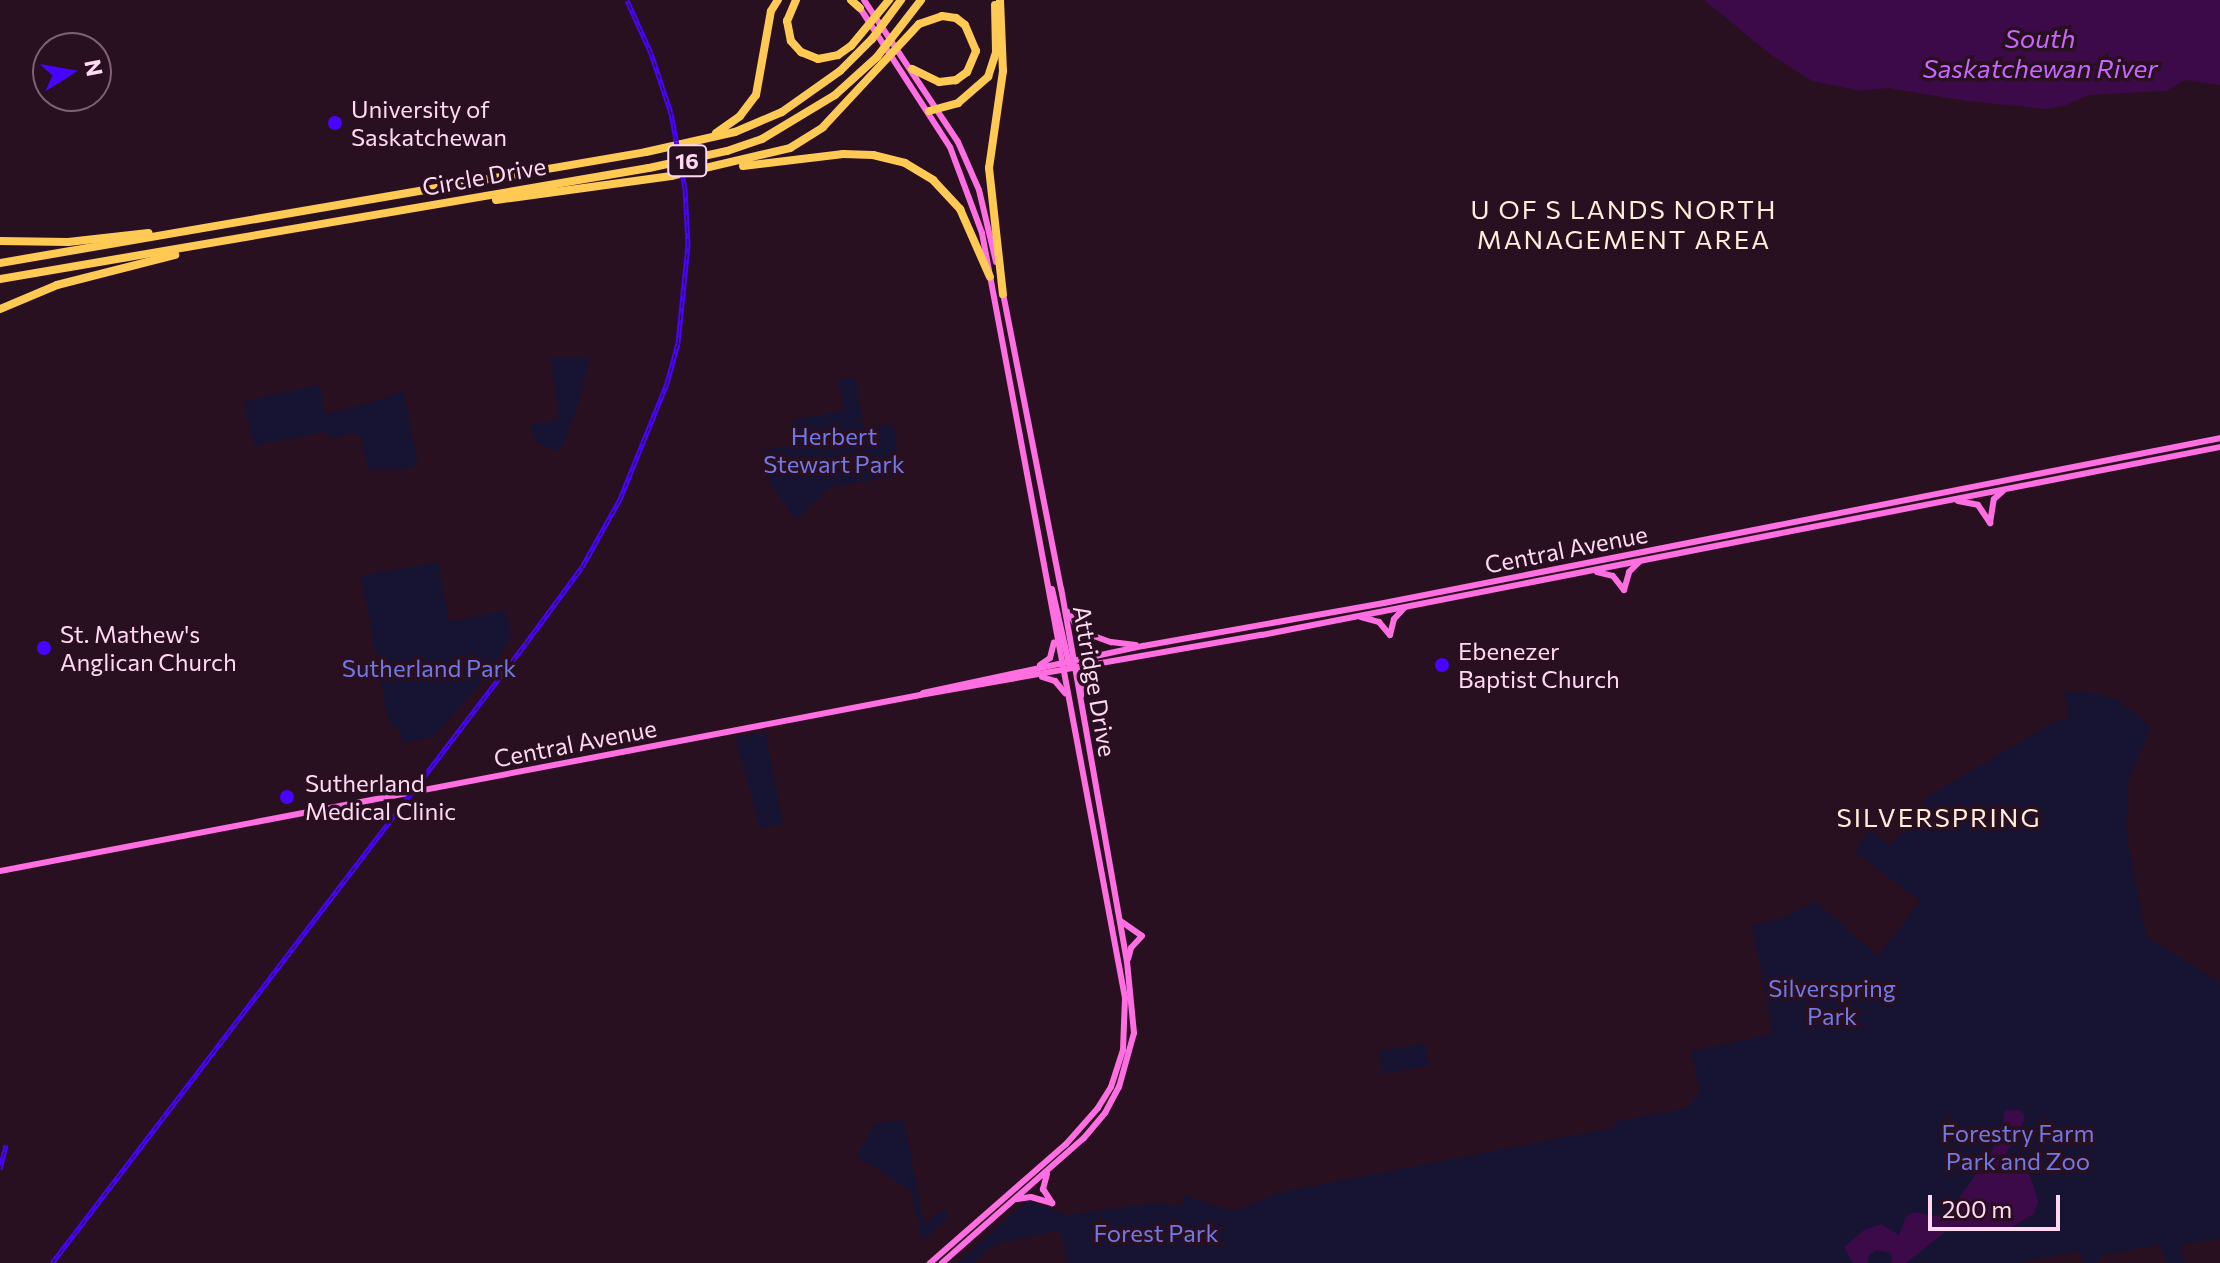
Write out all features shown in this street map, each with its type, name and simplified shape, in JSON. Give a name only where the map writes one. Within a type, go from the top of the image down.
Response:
[{"type":"highway","points":[[688,143],[725,129],[751,103],[760,85],[771,11],[778,0]]},
{"type":"highway","points":[[796,0],[787,21],[791,41],[801,52],[818,59],[838,55],[851,46],[889,0]]},
{"type":"highway","name":"Circle Drive","points":[[0,263],[688,143],[735,132],[806,97],[862,50],[901,0]]},
{"type":"highway","name":"Circle Drive","points":[[0,279],[676,163],[762,139],[812,111],[855,78],[894,37],[921,0]]},
{"type":"highway","points":[[929,111],[958,103],[988,77],[996,52],[997,0]]},
{"type":"highway","points":[[997,0],[1003,71],[989,168],[1003,294]]},
{"type":"highway","points":[[671,176],[769,155],[800,144],[829,121],[919,24],[942,16],[956,18],[965,25],[976,51],[967,72],[956,80],[939,82],[912,69]]},
{"type":"highway","points":[[400,211],[843,154],[898,160],[924,173],[946,191],[966,219],[990,277]]},
{"type":"highway","points":[[0,241],[68,242],[213,227]]},
{"type":"highway","points":[[0,309],[57,285],[202,246]]},
{"type":"main road","points":[[861,5],[898,56]]},
{"type":"main road","name":"Attridge Drive","points":[[898,56],[912,69],[939,109],[979,190],[1003,294],[1061,589],[1067,662],[1062,671],[1088,787],[1125,998],[1123,1050],[1111,1087],[1083,1127],[930,1263]]},
{"type":"main road","name":"Attridge Drive","points":[[898,56],[950,147],[971,197],[990,277],[1048,580],[1055,635],[1067,662],[1074,669],[1120,920],[1134,1023],[1125,1071],[1105,1113],[1047,1171],[942,1263]]},
{"type":"main road","name":"Central Avenue","points":[[920,695],[1143,646],[1384,603],[2220,438]]},
{"type":"main road","name":"Central Avenue","points":[[0,871],[920,695],[1039,676],[1589,572],[2220,447]]},
{"type":"main road","points":[[1946,501],[1975,504],[1990,523],[1994,499],[2007,489]]},
{"type":"main road","points":[[1589,572],[1613,576],[1624,590],[1629,572],[1639,561]]},
{"type":"main road","points":[[1048,580],[1067,662]]},
{"type":"main road","points":[[1061,589],[1069,616],[1080,631],[1111,642],[1143,646]]},
{"type":"main road","points":[[1358,616],[1377,621],[1390,635],[1394,619],[1405,607]]},
{"type":"main road","points":[[1037,668],[1050,658],[1055,635]]},
{"type":"main road","points":[[1080,704],[1083,679],[1101,664]]},
{"type":"main road","points":[[1039,676],[1055,681],[1067,696]]},
{"type":"main road","points":[[1120,920],[1142,936],[1131,948],[1127,962]]},
{"type":"main road","points":[[1014,1200],[1031,1197],[1052,1203],[1043,1189],[1047,1171]]},
{"type":"green space","points":[[550,357],[590,357],[579,401],[561,450],[557,451],[537,443],[530,424],[557,420],[559,416]]},
{"type":"green space","name":"Herbert Stewart Park","points":[[855,377],[864,429],[893,424],[902,475],[831,487],[796,519],[770,484],[762,450],[794,445],[791,425],[795,419],[844,411],[838,380]]},
{"type":"green space","points":[[319,385],[325,415],[404,392],[418,466],[399,470],[368,469],[361,437],[355,433],[329,438],[328,431],[254,446],[244,401]]},
{"type":"green space","name":"Sutherland Park","points":[[438,562],[449,622],[506,610],[511,637],[492,669],[434,737],[402,743],[400,731],[389,723],[361,576]]},
{"type":"green space","name":"Forestry Farm Park and Zoo","points":[[2084,691],[2116,699],[2151,726],[2128,782],[2126,831],[2146,936],[2220,983],[2220,1238],[2181,1245],[2184,1263],[2166,1263],[2161,1244],[2100,1256],[2098,1263],[2082,1263],[2079,1251],[2018,1263],[1067,1263],[1061,1230],[1000,1243],[984,1251],[974,1263],[957,1263],[1028,1200],[1066,1215],[1154,1203],[1183,1206],[1182,1194],[1228,1210],[1239,1210],[1281,1192],[1612,1128],[1617,1121],[1687,1108],[1700,1092],[1691,1051],[1773,1034],[1752,926],[1788,916],[1815,901],[1878,956],[1920,901],[1855,852],[1869,829],[1891,846],[1925,798],[2054,722],[2070,717],[2064,692]]},
{"type":"green space","points":[[765,732],[783,824],[760,828],[735,737]]},
{"type":"green space","points":[[1425,1043],[1429,1066],[1383,1074],[1379,1051]]},
{"type":"green space","points":[[904,1120],[924,1224],[945,1208],[946,1214],[945,1221],[922,1240],[911,1191],[857,1156],[874,1124]]},
{"type":"water","name":"South Saskatchewan River","points":[[1704,0],[2220,0],[2220,85],[2185,80],[2166,91],[2089,95],[2064,106],[2045,109],[1967,101],[1888,88],[1861,91],[1812,81],[1770,54]]},
{"type":"water","points":[[2005,1110],[2019,1110],[2024,1114],[2024,1120],[2007,1152],[2008,1157],[2026,1168],[2033,1184],[2038,1201],[2034,1214],[2005,1231],[1945,1232],[1906,1263],[1892,1263],[1891,1253],[1876,1250],[1868,1256],[1868,1263],[1853,1263],[1844,1247],[1864,1230],[1881,1224],[1899,1235],[1906,1217],[1914,1212],[1936,1216],[1952,1208],[1989,1156],[2002,1129]]},
{"type":"railway","points":[[52,1263],[526,643],[582,567],[620,499],[667,383],[678,343],[688,244],[685,189],[671,113],[651,53],[627,0]]},
{"type":"railway","points":[[0,1169],[6,1145]]},
{"type":"place","name":"University of Saskatchewan","points":[[335,123]]},
{"type":"place","name":"St. Mathew's Anglican Church","points":[[44,648]]},
{"type":"place","name":"Ebenezer Baptist Church","points":[[1442,665]]},
{"type":"place","name":"Sutherland Medical Clinic","points":[[287,797]]},
{"type":"district","name":"U OF S LANDS NORTH MANAGEMENT AREA","points":[[1624,224]]},
{"type":"district","name":"SILVERSPRING","points":[[1939,817]]},
{"type":"park label","name":"Silverspring Park","points":[[1832,1002]]},
{"type":"park label","name":"Forest Park","points":[[1156,1233]]}]
